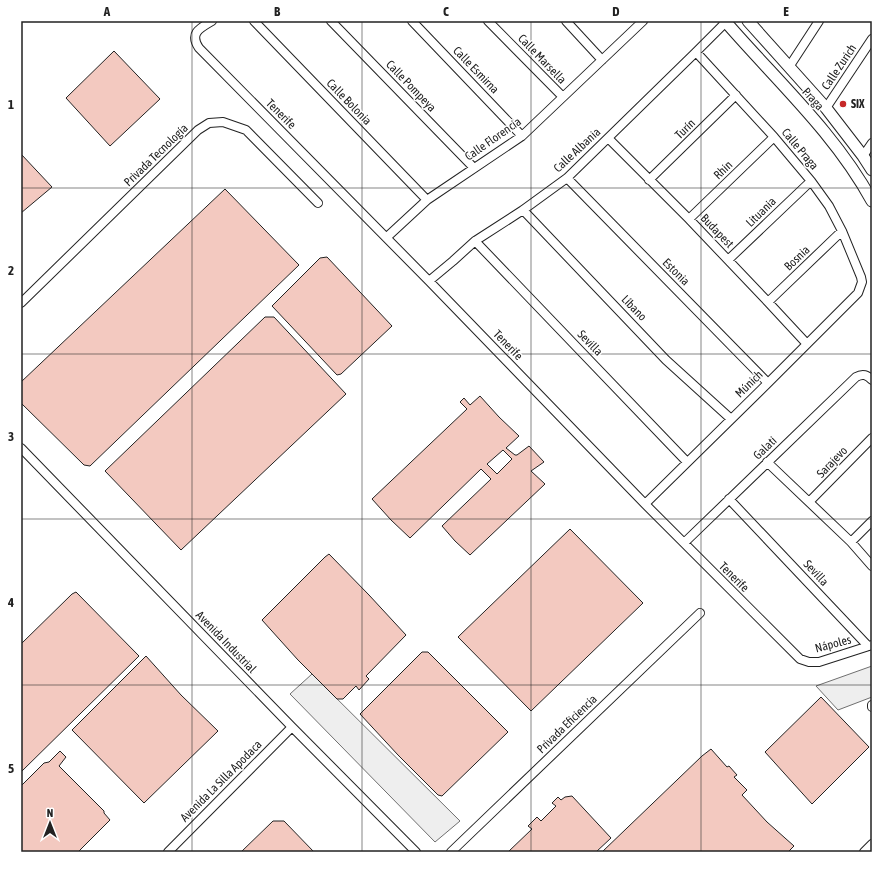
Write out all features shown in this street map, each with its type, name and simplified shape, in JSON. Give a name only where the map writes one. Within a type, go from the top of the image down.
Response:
[{"type":"street","name":"Tenerife","points":[[212,21],[196,32],[195,40],[198,48],[387,237],[645,504],[800,659]]},
{"type":"street","name":"Calle Bolonia","points":[[254,21],[427,200]]},
{"type":"street","name":"Calle Pompeya","points":[[331,21],[474,168]]},
{"type":"street","name":"Calle Esmirna","points":[[412,21],[522,136]]},
{"type":"street","name":"Calle Marsella","points":[[488,21],[563,97]]},
{"type":"street","points":[[566,21],[602,60]]},
{"type":"street","name":"Calle Florencia","points":[[387,237],[427,200],[522,136],[643,21]]},
{"type":"street","name":"Praga","points":[[726,21],[822,129],[854,171],[872,201]]},
{"type":"street","name":"Calle Albania","points":[[429,281],[475,241],[523,210],[566,178],[726,21]]},
{"type":"street","points":[[789,68],[819,21]]},
{"type":"street","name":"Praga","points":[[749,22],[826,108],[872,170]]},
{"type":"street","name":"Calle Zurich","points":[[826,108],[872,39]]},
{"type":"street","name":"Calle Praga","points":[[696,52],[774,137],[811,181],[828,206],[842,231],[861,277]]},
{"type":"street","name":"Turín","points":[[649,180],[736,95]]},
{"type":"street","name":"Privada Tecnología","points":[[21,303],[198,130],[209,123],[222,122],[246,130],[318,203]]},
{"type":"street","name":"Rhin","points":[[689,219],[774,137]]},
{"type":"street","name":"Budapest","points":[[608,138],[689,219],[806,344]]},
{"type":"street","points":[[863,156],[872,143]]},
{"type":"street","name":"Estonia","points":[[566,178],[768,383]]},
{"type":"street","name":"Lituania","points":[[728,260],[811,181]]},
{"type":"street","name":"Líbano","points":[[523,210],[666,360],[731,419]]},
{"type":"street","name":"Bosnia","points":[[768,302],[842,231]]},
{"type":"street","name":"Sevilla","points":[[475,241],[687,462]]},
{"type":"street","name":"Múnich","points":[[645,504],[858,293],[862,282],[861,277]]},
{"type":"street","name":"Galati","points":[[684,543],[856,377],[859,375],[865,375],[872,380]]},
{"type":"street","name":"Sarajevo","points":[[809,502],[872,438]]},
{"type":"street","name":"Avenida Industrial","points":[[21,448],[292,727],[416,852]]},
{"type":"street","points":[[767,462],[850,542],[872,566]]},
{"type":"street","name":"Sevilla","points":[[729,499],[870,646]]},
{"type":"street","points":[[850,542],[872,522]]},
{"type":"street","name":"Privada Eficiencia","points":[[451,852],[700,613]]},
{"type":"street","name":"Nápoles","points":[[800,659],[808,662],[819,662],[870,646]]},
{"type":"street","name":"Avenida La Silla Apodaca","points":[[168,852],[292,727]]},
{"type":"street","points":[[864,852],[872,844]]},
{"type":"shaded area","points":[[872,666],[872,697],[838,710],[816,686]]},
{"type":"shaded area","points":[[312,674],[460,821],[435,842],[290,694]]},
{"type":"building","points":[[114,51],[160,99],[110,146],[66,98]]},
{"type":"building","points":[[21,154],[52,187],[21,213]]},
{"type":"building","points":[[225,189],[299,265],[90,466],[84,465],[21,403],[21,382]]},
{"type":"building","points":[[327,257],[392,326],[341,374],[337,375],[272,306],[320,258]]},
{"type":"building","points":[[265,317],[274,317],[346,394],[181,550],[105,471]]},
{"type":"building","points":[[480,396],[519,436],[506,448],[515,455],[529,446],[544,462],[531,471],[545,484],[470,555],[442,526],[491,479],[481,469],[410,538],[372,499],[467,409],[460,402],[464,398],[470,405]],"holes":[[[503,450],[512,459],[497,474],[487,464]]]},
{"type":"building","points":[[570,529],[643,603],[531,711],[458,637]]},
{"type":"building","points":[[329,554],[406,635],[366,676],[369,679],[359,690],[356,686],[343,699],[337,699],[298,660],[262,620]]},
{"type":"building","points":[[76,592],[139,656],[21,772],[21,644],[72,594]]},
{"type":"building","points":[[422,652],[428,652],[508,732],[442,796],[438,795],[398,755],[360,714]]},
{"type":"building","points":[[146,656],[181,695],[218,731],[144,803],[72,730]]},
{"type":"building","points":[[821,697],[869,747],[812,804],[765,752]]},
{"type":"building","points":[[711,749],[727,767],[729,766],[737,775],[734,777],[747,790],[742,795],[767,822],[794,846],[788,852],[602,852],[702,756]]},
{"type":"building","points":[[60,751],[66,757],[59,766],[104,811],[110,820],[78,852],[21,852],[21,786],[44,763],[49,762]]},
{"type":"building","points":[[572,796],[611,838],[596,852],[508,852],[532,829],[528,826],[537,817],[541,821],[556,806],[552,803],[558,797],[561,800],[565,797]]},
{"type":"building","points":[[273,821],[284,821],[314,852],[241,852]]},
{"type":"place","name":"SIX","points":[[843,104]]}]
